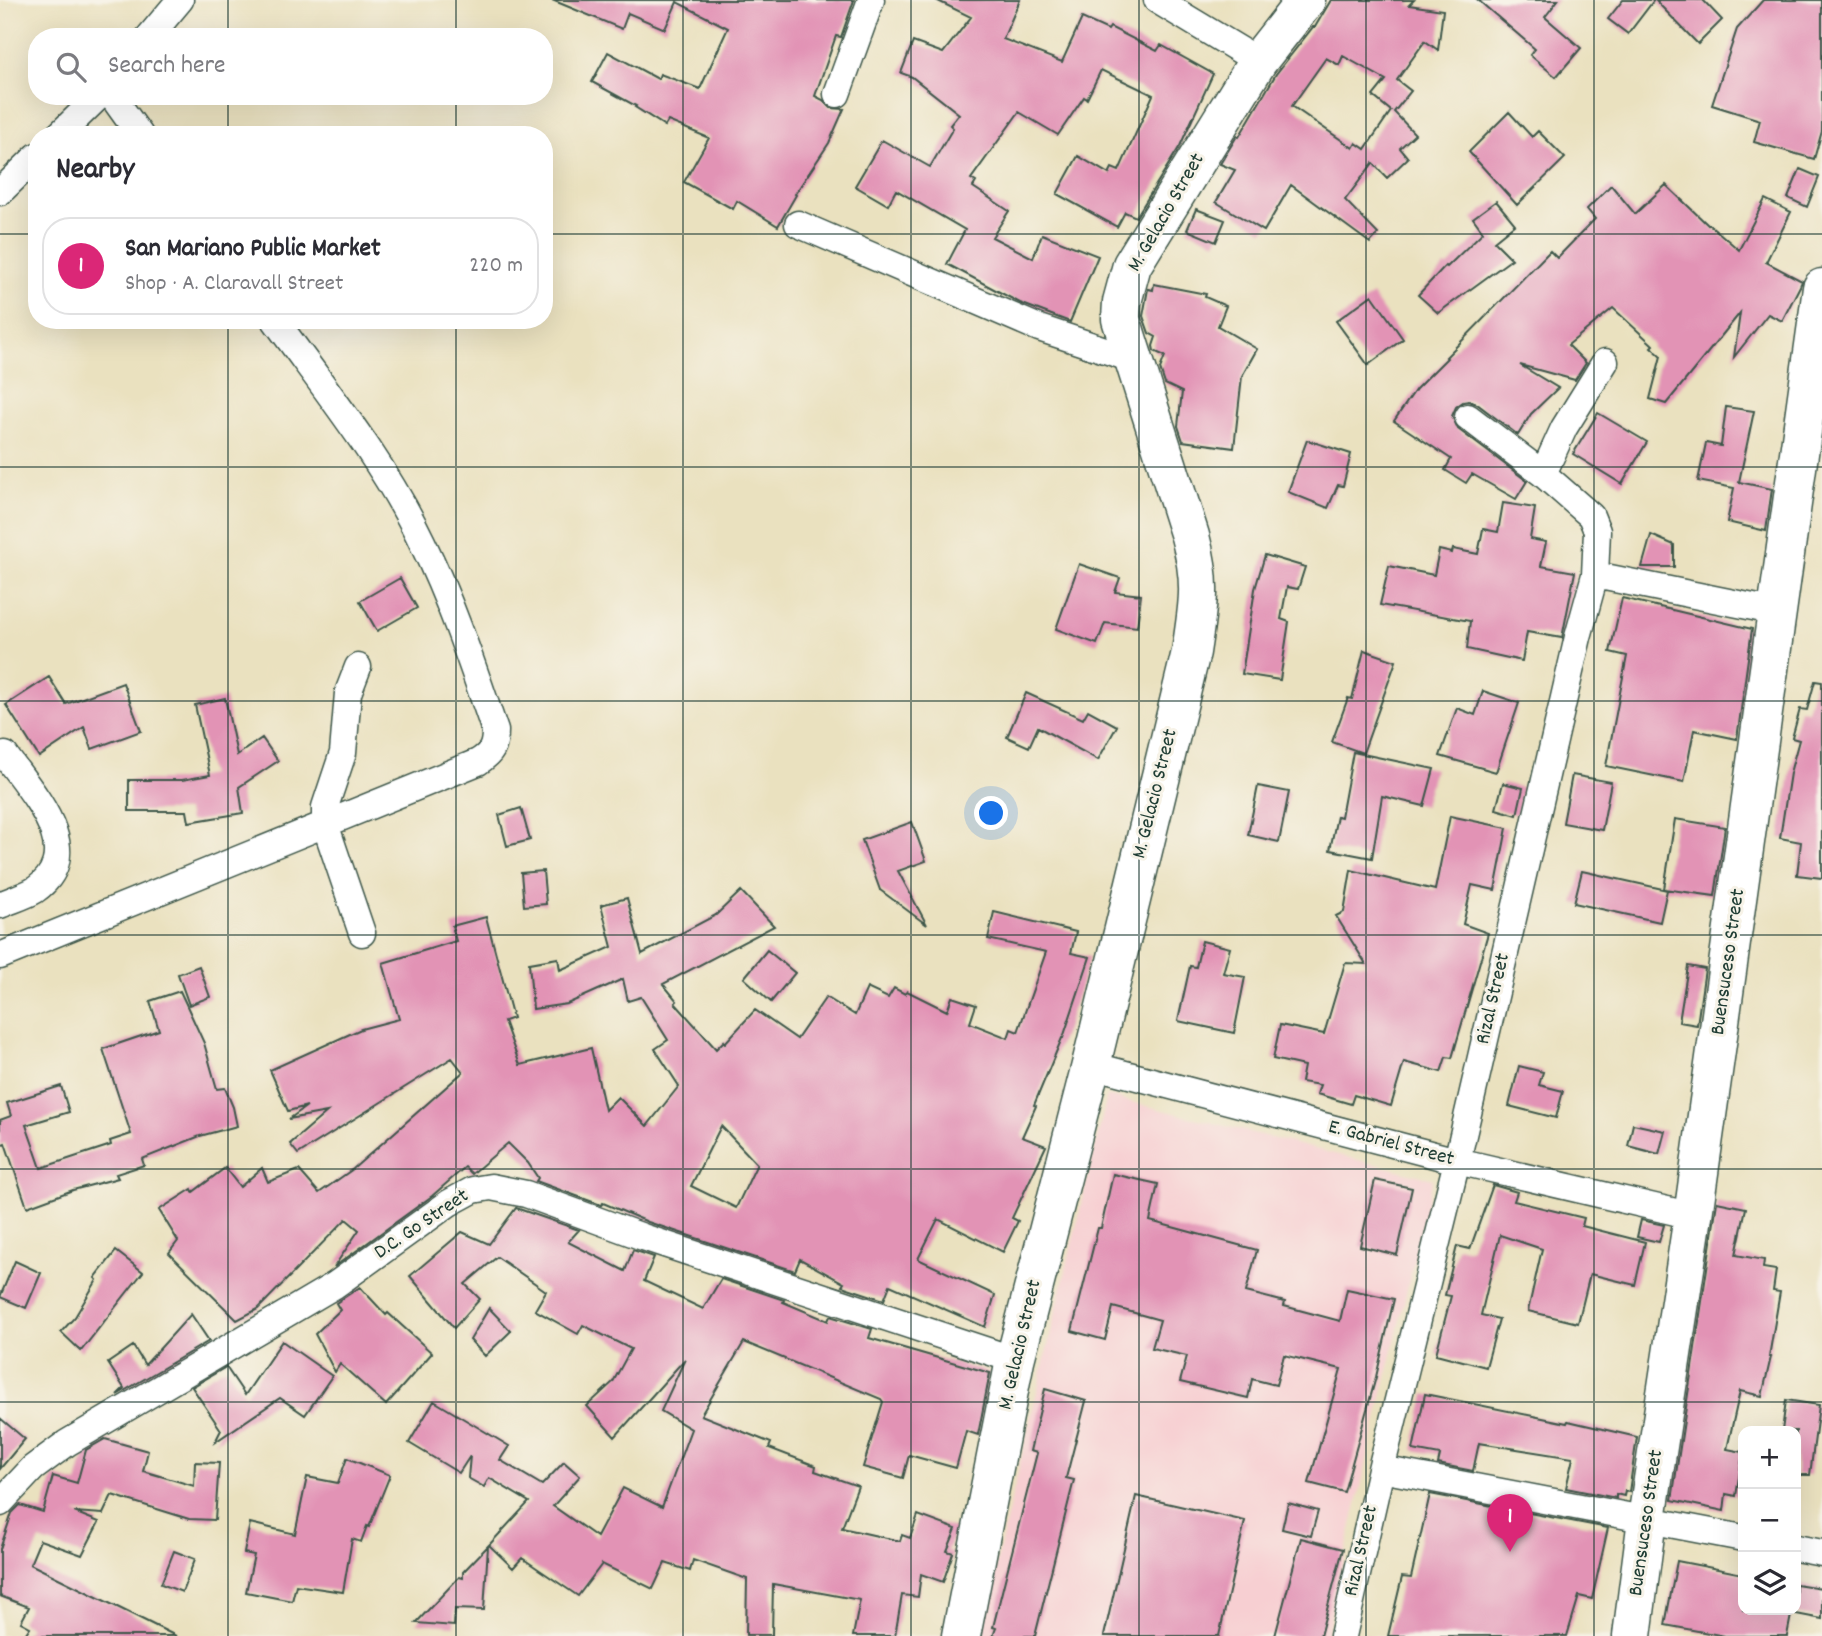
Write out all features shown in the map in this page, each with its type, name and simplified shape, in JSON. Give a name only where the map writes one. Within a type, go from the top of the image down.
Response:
[{"type":"street","points":[[157,28],[180,0]]},
{"type":"street","points":[[837,94],[871,0]]},
{"type":"street","points":[[1157,0],[1258,61]]},
{"type":"street","name":"M. Gelacio Street","points":[[961,1636],[1015,1360],[1091,1065],[1191,652],[1200,594],[1197,563],[1190,536],[1121,319],[1122,302],[1132,265],[1258,61],[1306,0]]},
{"type":"street","points":[[68,126],[90,105]]},
{"type":"street","points":[[118,105],[134,126]]},
{"type":"street","points":[[0,192],[28,165]]},
{"type":"street","points":[[798,224],[1039,328],[1132,359]]},
{"type":"street","name":"Buensuceso Street","points":[[1632,1636],[1822,288]]},
{"type":"street","points":[[0,956],[478,762],[495,746],[495,731],[451,607],[422,541],[378,463],[281,329]]},
{"type":"street","points":[[1543,474],[1564,428],[1605,362]]},
{"type":"street","name":"Rizal Street","points":[[1343,1636],[1595,575],[1597,531],[1591,516],[1543,474],[1468,417]]},
{"type":"street","points":[[1595,575],[1778,612]]},
{"type":"street","points":[[358,667],[348,693],[343,753],[325,807],[326,824],[362,933]]},
{"type":"street","points":[[0,905],[34,890],[49,875],[56,859],[57,842],[52,825],[5,755]]},
{"type":"street","name":"E. Gabriel Street","points":[[1091,1065],[1457,1161],[1693,1216]]},
{"type":"street","name":"D.C. Go Street","points":[[0,1503],[33,1468],[67,1443],[335,1285],[449,1203],[473,1190],[491,1187],[526,1194],[643,1237],[1015,1360]]},
{"type":"street","points":[[1381,1469],[1738,1537]]},
{"type":"street","points":[[1801,1549],[1822,1553]]},
{"type":"shaded area","points":[[1107,1096],[1433,1179],[1326,1636],[979,1636]]},
{"type":"building","points":[[552,0],[854,0],[841,37],[836,36],[815,96],[831,108],[844,109],[829,143],[795,194],[778,226],[737,201],[733,209],[684,182],[709,138],[668,121],[665,126],[636,106],[592,82],[608,52],[658,79],[660,74],[700,89],[728,28],[677,2],[665,29],[628,13],[622,29]]},
{"type":"building","points":[[936,0],[1020,0],[1003,39],[1062,62],[1082,18],[1108,30],[1110,27],[1157,51],[1161,45],[1213,74],[1180,146],[1136,217],[1125,212],[1117,227],[1057,194],[1078,156],[1109,174],[1112,168],[1119,171],[1153,95],[1101,70],[1087,99],[1084,97],[1058,135],[1019,112],[971,179],[976,182],[973,187],[1009,211],[992,237],[1033,258],[1042,234],[1098,256],[1070,322],[1020,303],[947,264],[965,230],[896,190],[888,205],[855,186],[882,140],[930,167],[953,128],[950,125],[959,114],[912,77],[901,73],[913,42],[943,53],[971,17]]},
{"type":"building","points":[[1331,0],[1414,0],[1409,5],[1443,10],[1438,50],[1425,41],[1397,80],[1411,91],[1394,112],[1415,134],[1400,148],[1408,158],[1387,178],[1373,163],[1345,200],[1378,234],[1370,243],[1291,185],[1264,231],[1216,202],[1235,170],[1220,164],[1276,74],[1315,27]],"holes":[[[1343,56],[1386,80],[1373,96],[1391,111],[1365,149],[1356,143],[1353,148],[1292,106],[1326,58],[1339,65]]]},
{"type":"building","points":[[1478,0],[1558,0],[1545,17],[1581,48],[1556,77],[1530,55],[1535,49]]},
{"type":"building","points":[[1623,0],[1654,0],[1628,34],[1608,19]]},
{"type":"building","points":[[1655,0],[1703,0],[1722,20],[1698,44]]},
{"type":"building","points":[[1763,0],[1822,0],[1822,131],[1814,159],[1754,142],[1760,120],[1712,105],[1737,29]]},
{"type":"building","points":[[1509,112],[1532,137],[1538,131],[1565,158],[1517,205],[1469,152]]},
{"type":"building","points":[[1800,169],[1819,177],[1807,207],[1788,198]]},
{"type":"building","points":[[1611,185],[1635,214],[1666,185],[1739,250],[1765,199],[1791,212],[1766,262],[1802,281],[1800,286],[1782,321],[1768,314],[1734,357],[1740,313],[1666,404],[1650,399],[1661,356],[1651,347],[1653,345],[1613,308],[1568,345],[1586,363],[1575,380],[1520,365],[1558,388],[1531,414],[1518,435],[1477,404],[1469,401],[1456,407],[1452,416],[1458,429],[1527,481],[1516,499],[1472,474],[1466,483],[1445,470],[1451,459],[1394,421],[1416,389],[1550,251],[1557,258],[1595,219],[1587,209]]},
{"type":"building","points":[[1496,201],[1515,224],[1494,241],[1512,259],[1438,313],[1418,295],[1483,232],[1473,218]]},
{"type":"building","points":[[1196,209],[1225,220],[1216,242],[1187,230]]},
{"type":"building","points":[[1154,284],[1206,294],[1205,297],[1226,306],[1218,326],[1257,349],[1242,376],[1234,448],[1183,441],[1178,426],[1182,392],[1165,384],[1160,369],[1165,356],[1154,351],[1156,337],[1149,333],[1143,316],[1148,289],[1153,290]]},
{"type":"building","points":[[1372,295],[1403,339],[1368,365],[1336,321]]},
{"type":"building","points":[[1726,407],[1754,411],[1739,482],[1772,489],[1766,531],[1727,522],[1734,488],[1698,481],[1706,443],[1721,446]]},
{"type":"building","points":[[1598,413],[1647,442],[1622,484],[1573,454]]},
{"type":"building","points":[[1307,440],[1351,454],[1343,486],[1338,485],[1328,508],[1288,492]]},
{"type":"building","points":[[1503,503],[1535,508],[1530,539],[1546,542],[1541,566],[1575,572],[1562,638],[1527,632],[1522,661],[1467,649],[1470,621],[1380,605],[1389,566],[1434,575],[1439,550],[1452,553],[1453,549],[1478,554],[1483,529],[1498,532]]},
{"type":"building","points":[[1651,535],[1674,545],[1674,567],[1642,567]]},
{"type":"building","points":[[1265,555],[1305,567],[1298,589],[1287,587],[1281,619],[1289,622],[1280,680],[1242,674],[1255,589]]},
{"type":"building","points":[[1079,564],[1120,578],[1115,592],[1141,595],[1137,627],[1105,623],[1097,644],[1056,629]]},
{"type":"building","points":[[400,578],[417,608],[377,631],[360,601]]},
{"type":"building","points":[[1622,598],[1752,629],[1737,739],[1694,730],[1684,782],[1606,766],[1627,656],[1610,652]]},
{"type":"building","points":[[1364,650],[1396,661],[1363,753],[1332,742],[1348,698],[1352,699]]},
{"type":"building","points":[[49,677],[66,704],[123,683],[141,731],[92,749],[84,727],[39,757],[6,705]]},
{"type":"building","points":[[1815,681],[1822,682],[1822,878],[1797,875],[1801,842],[1780,838],[1790,773],[1799,740],[1792,738],[1800,709],[1807,710]]},
{"type":"building","points":[[1483,691],[1519,703],[1496,772],[1440,756],[1457,708],[1475,715]]},
{"type":"building","points":[[1026,693],[1083,719],[1088,710],[1117,726],[1098,760],[1038,727],[1029,747],[1007,737]]},
{"type":"building","points":[[225,698],[237,755],[262,738],[278,761],[239,787],[243,813],[189,822],[187,811],[129,811],[129,780],[182,780],[210,775],[195,705]]},
{"type":"building","points":[[1353,752],[1434,769],[1424,806],[1382,796],[1372,858],[1330,850],[1337,816],[1341,817]]},
{"type":"building","points":[[1572,775],[1611,782],[1602,830],[1563,823]]},
{"type":"building","points":[[1503,783],[1523,788],[1517,815],[1496,809]]},
{"type":"building","points":[[1258,786],[1289,792],[1279,842],[1248,835]]},
{"type":"building","points":[[521,808],[530,840],[507,846],[499,815]]},
{"type":"building","points":[[1450,816],[1507,828],[1495,890],[1472,885],[1463,924],[1488,933],[1452,1058],[1446,1057],[1441,1072],[1404,1062],[1391,1106],[1354,1095],[1351,1104],[1317,1094],[1320,1085],[1301,1082],[1304,1066],[1273,1059],[1280,1025],[1324,1034],[1345,963],[1366,964],[1336,916],[1344,912],[1351,870],[1435,890]]},
{"type":"building","points":[[1675,819],[1725,827],[1715,896],[1664,889]]},
{"type":"building","points":[[912,822],[926,861],[898,871],[927,925],[880,890],[862,840]]},
{"type":"building","points":[[543,871],[546,904],[524,906],[521,873]]},
{"type":"building","points":[[1582,871],[1667,890],[1660,922],[1574,903]]},
{"type":"building","points":[[741,891],[774,926],[663,984],[677,1001],[675,1003],[716,1049],[724,1041],[725,1043],[755,1010],[797,1039],[826,997],[855,1015],[867,988],[888,998],[894,988],[905,994],[907,991],[947,1011],[952,997],[976,1005],[970,1023],[1008,1038],[1011,1029],[1018,1032],[1046,952],[988,939],[994,912],[1076,932],[1071,953],[1090,957],[1063,1038],[1022,1137],[1046,1146],[1012,1218],[1018,1221],[1003,1252],[938,1219],[918,1259],[995,1295],[985,1327],[890,1285],[884,1300],[842,1286],[844,1283],[800,1259],[795,1271],[536,1181],[538,1178],[528,1163],[508,1143],[472,1174],[465,1167],[432,1196],[334,1267],[359,1230],[346,1219],[258,1309],[237,1320],[169,1253],[178,1241],[159,1210],[192,1189],[193,1192],[225,1168],[240,1187],[262,1168],[268,1182],[299,1170],[319,1193],[353,1169],[463,1072],[452,1058],[298,1154],[290,1144],[327,1112],[289,1119],[307,1106],[288,1111],[270,1070],[361,1029],[399,1019],[383,963],[456,941],[452,926],[486,917],[513,1018],[504,1021],[520,1065],[591,1048],[605,1110],[618,1097],[647,1126],[679,1086],[655,1049],[668,1040],[641,997],[628,1001],[623,979],[567,1004],[533,1009],[529,963],[558,958],[560,970],[612,947],[601,905],[627,898],[642,954],[716,915]],"holes":[[[721,1126],[757,1164],[736,1208],[691,1186]]]},
{"type":"building","points":[[1202,941],[1230,948],[1223,973],[1245,977],[1234,1033],[1178,1021],[1190,966],[1196,967]]},
{"type":"building","points":[[767,950],[795,973],[771,1002],[744,978]]},
{"type":"building","points":[[199,966],[210,997],[189,1005],[178,974]]},
{"type":"building","points":[[1688,966],[1705,969],[1697,1025],[1679,1022]]},
{"type":"building","points":[[180,991],[204,1043],[217,1089],[225,1088],[237,1126],[200,1136],[142,1159],[144,1165],[116,1174],[118,1178],[73,1190],[27,1207],[5,1143],[0,1145],[0,1120],[11,1116],[7,1103],[61,1086],[69,1112],[26,1125],[41,1168],[111,1145],[110,1141],[131,1134],[103,1049],[159,1030],[150,1001]]},
{"type":"building","points":[[1519,1066],[1543,1072],[1539,1085],[1563,1091],[1556,1118],[1509,1106]]},
{"type":"building","points":[[1633,1124],[1665,1131],[1659,1154],[1628,1146]]},
{"type":"building","points":[[1113,1174],[1158,1184],[1150,1221],[1257,1250],[1246,1292],[1285,1302],[1284,1306],[1340,1321],[1347,1289],[1394,1299],[1376,1377],[1344,1492],[1309,1483],[1341,1369],[1284,1355],[1276,1385],[1252,1379],[1248,1398],[1180,1382],[1187,1356],[1152,1348],[1160,1320],[1113,1307],[1105,1340],[1072,1331]]},
{"type":"building","points":[[1375,1180],[1412,1188],[1397,1255],[1360,1246]]},
{"type":"building","points":[[1493,1185],[1517,1192],[1514,1201],[1584,1218],[1582,1226],[1645,1242],[1635,1285],[1590,1274],[1578,1323],[1528,1311],[1542,1249],[1500,1235],[1481,1315],[1499,1319],[1486,1367],[1436,1354],[1451,1296],[1445,1295],[1457,1246],[1470,1249]]},
{"type":"building","points":[[1717,1202],[1746,1208],[1736,1255],[1764,1260],[1763,1268],[1776,1270],[1773,1291],[1780,1292],[1771,1357],[1762,1396],[1740,1391],[1727,1449],[1738,1451],[1736,1496],[1726,1494],[1724,1511],[1672,1500]]},
{"type":"building","points":[[516,1208],[579,1230],[568,1242],[625,1271],[633,1250],[654,1257],[644,1281],[703,1309],[721,1279],[784,1300],[783,1302],[828,1321],[830,1316],[872,1329],[869,1338],[990,1373],[978,1435],[966,1431],[956,1468],[909,1455],[903,1478],[863,1467],[883,1402],[881,1399],[744,1342],[701,1415],[771,1443],[769,1448],[816,1466],[815,1471],[858,1486],[842,1528],[900,1541],[902,1535],[910,1538],[918,1515],[956,1529],[947,1551],[953,1553],[943,1582],[921,1574],[918,1597],[902,1595],[895,1636],[853,1636],[860,1600],[773,1584],[772,1635],[746,1635],[747,1579],[693,1560],[690,1571],[665,1563],[653,1589],[602,1564],[578,1596],[522,1558],[513,1568],[489,1545],[529,1502],[489,1478],[484,1487],[468,1478],[470,1456],[459,1473],[409,1443],[434,1401],[509,1446],[500,1460],[542,1485],[564,1462],[580,1476],[553,1506],[597,1537],[623,1488],[662,1507],[691,1429],[661,1411],[685,1359],[615,1437],[587,1406],[613,1382],[631,1349],[583,1325],[578,1334],[535,1310],[546,1291],[497,1257],[465,1284],[480,1299],[454,1328],[410,1276],[462,1232],[489,1244]]},
{"type":"building","points":[[1641,1220],[1664,1225],[1659,1242],[1637,1237]]},
{"type":"building","points":[[116,1251],[143,1272],[81,1351],[61,1332],[75,1317],[97,1280],[95,1278]]},
{"type":"building","points":[[15,1261],[41,1273],[26,1308],[0,1297]]},
{"type":"building","points":[[360,1287],[386,1315],[388,1313],[432,1353],[386,1405],[340,1364],[335,1372],[315,1334],[340,1310],[336,1303]]},
{"type":"building","points":[[489,1308],[511,1331],[485,1356],[470,1340]]},
{"type":"building","points":[[191,1314],[209,1341],[117,1395],[124,1388],[108,1363],[133,1346],[145,1365]]},
{"type":"building","points":[[282,1341],[332,1376],[305,1415],[280,1398],[215,1442],[221,1430],[192,1387],[226,1367],[245,1395]]},
{"type":"building","points":[[1045,1389],[1086,1401],[1066,1478],[1074,1480],[1035,1636],[993,1636],[996,1628],[993,1627],[1037,1453],[1030,1451]]},
{"type":"building","points":[[1425,1394],[1637,1437],[1629,1492],[1625,1491],[1624,1496],[1616,1494],[1616,1498],[1566,1488],[1573,1458],[1479,1443],[1473,1471],[1438,1464],[1440,1455],[1413,1450]]},
{"type":"building","points":[[1786,1400],[1819,1405],[1810,1475],[1801,1475],[1801,1426],[1783,1426]]},
{"type":"building","points":[[0,1418],[25,1439],[0,1469]]},
{"type":"building","points":[[105,1439],[148,1451],[143,1471],[194,1486],[195,1462],[219,1463],[215,1520],[189,1519],[112,1495],[103,1514],[74,1512],[99,1522],[82,1555],[40,1540],[30,1564],[176,1636],[24,1636],[30,1627],[21,1622],[29,1607],[0,1596],[0,1549],[12,1513],[20,1505],[43,1512],[53,1476],[77,1483],[86,1450]]},
{"type":"building","points":[[347,1458],[390,1475],[361,1542],[352,1539],[343,1592],[296,1585],[292,1601],[246,1592],[254,1555],[244,1553],[250,1523],[295,1534],[307,1477],[338,1483]]},
{"type":"building","points":[[1430,1494],[1608,1528],[1592,1599],[1579,1596],[1567,1636],[1388,1636],[1402,1577],[1411,1578]]},
{"type":"building","points":[[1136,1496],[1245,1521],[1219,1636],[1104,1636]]},
{"type":"building","points":[[1288,1503],[1318,1511],[1311,1536],[1282,1529]]},
{"type":"building","points":[[1301,1538],[1343,1549],[1320,1636],[1275,1636]]},
{"type":"building","points":[[488,1546],[484,1610],[455,1609],[454,1626],[416,1623],[459,1577],[463,1578],[463,1572]]},
{"type":"building","points":[[174,1551],[195,1559],[182,1592],[161,1584]]},
{"type":"building","points":[[1677,1561],[1738,1573],[1738,1615],[1791,1615],[1787,1636],[1725,1636],[1665,1625]]},
{"type":"building","points":[[1801,1585],[1822,1588],[1822,1619],[1801,1615]]},
{"type":"place","name":"San Mariano Public Market","points":[[1510,1552]]}]
